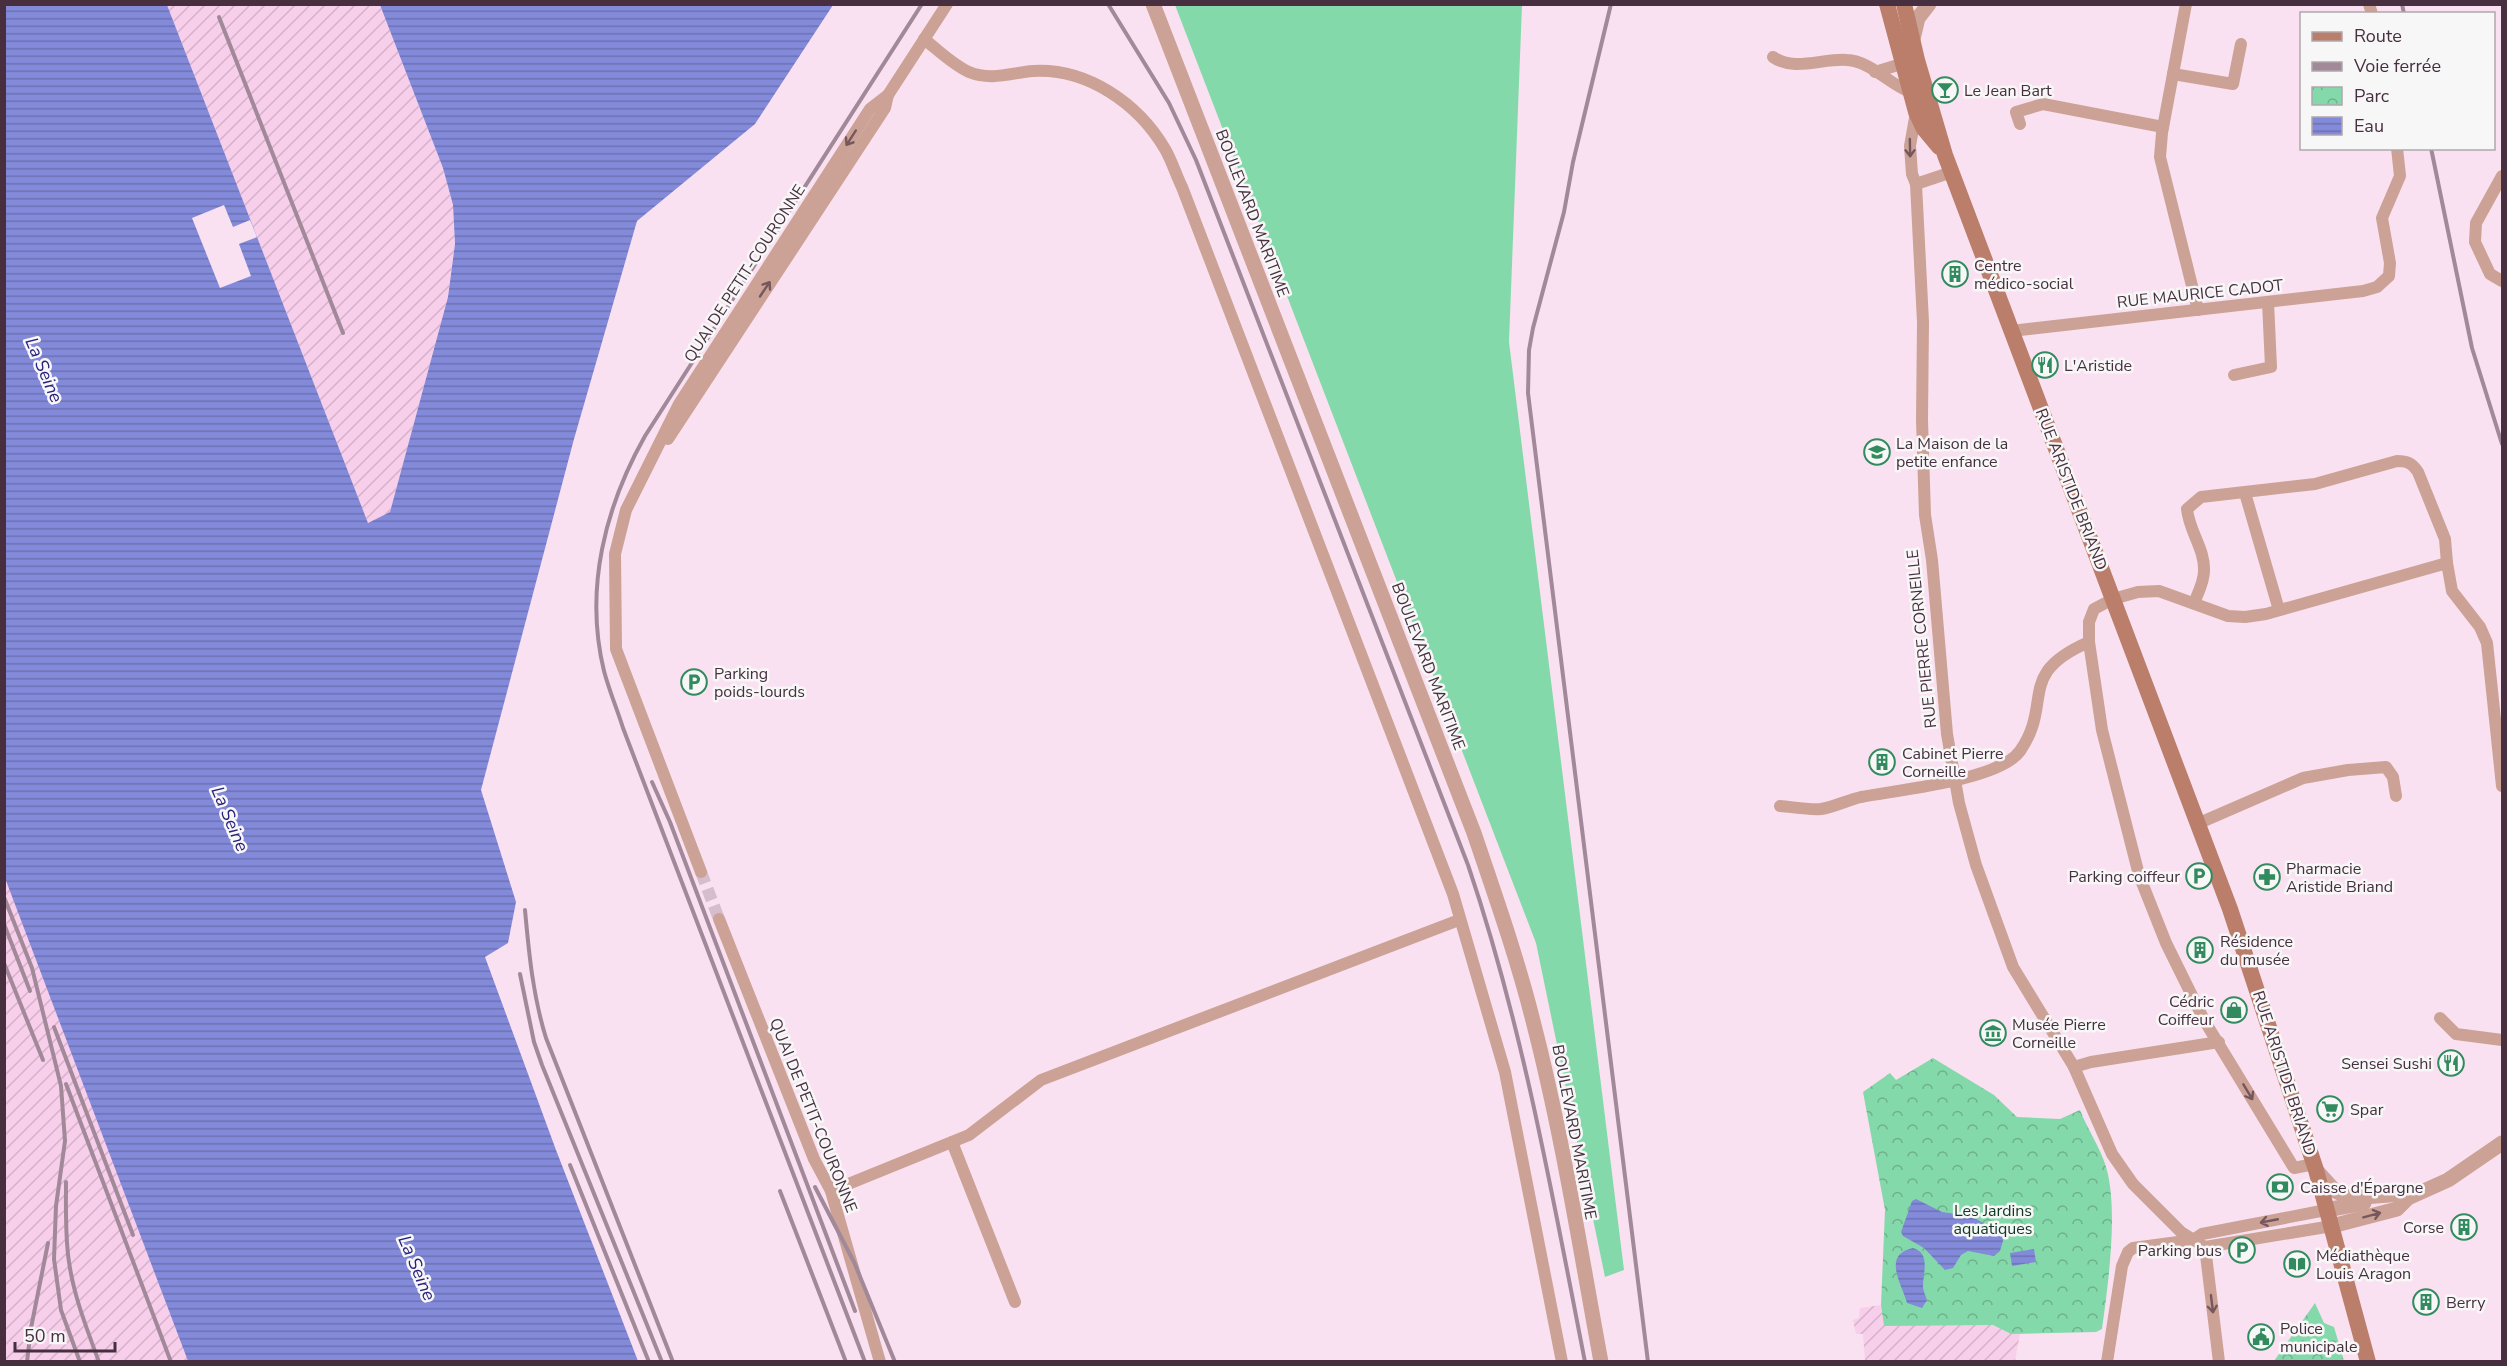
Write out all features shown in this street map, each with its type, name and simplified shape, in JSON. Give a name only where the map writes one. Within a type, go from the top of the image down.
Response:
[{"type":"main road","name":"RUE ARISTIDE BRIAND","points":[[1887,4],[1892,24],[1910,62],[2230,909],[2315,1167],[2368,1362]]},
{"type":"main road","name":"RUE ARISTIDE BRIAND","points":[[1903,4],[1913,39],[1910,92],[1924,129],[1945,155]]},
{"type":"street","name":"QUAI DE PETIT-COURONNE","points":[[701,872],[616,649],[615,554],[626,510],[679,404],[754,285],[870,109],[888,94],[947,4]]},
{"type":"street","name":"BOULEVARD MARITIME","points":[[1153,4],[1470,822],[1507,932],[1533,1020],[1547,1080],[1601,1362]]},
{"type":"street","points":[[1892,24],[1903,4]]},
{"type":"street","points":[[1913,39],[1916,23],[1929,4]]},
{"type":"street","points":[[2186,4],[2163,127],[2160,157],[2198,310]]},
{"type":"street","points":[[924,39],[969,72],[986,76],[1057,71],[1077,76],[1100,86],[1127,104],[1148,125],[1165,149],[1182,187],[1453,894],[1505,1072],[1562,1362]]},
{"type":"street","points":[[2173,74],[2233,84],[2241,44]]},
{"type":"street","points":[[1773,57],[1787,65],[1847,60],[1875,72],[1910,92]]},
{"type":"street","points":[[1875,72],[1910,62]]},
{"type":"street","points":[[2019,124],[2016,112],[2043,104],[2163,127]]},
{"type":"street","name":"RUE PIERRE CORNEILLE","points":[[1916,112],[1910,146],[1912,174],[1916,184],[1923,322],[1922,420],[1925,514],[1932,560],[1945,710],[1954,779],[1976,865],[2013,967],[2074,1066],[2118,1162],[2133,1184],[2181,1232],[2205,1246]]},
{"type":"street","name":"RUE MAURICE CADOT","points":[[2011,331],[2363,291],[2377,287],[2389,276],[2391,263],[2382,218],[2400,176],[2397,150]]},
{"type":"street","points":[[1916,184],[1952,172]]},
{"type":"street","points":[[2502,176],[2476,223],[2475,242],[2490,274],[2502,281]]},
{"type":"street","points":[[2234,375],[2271,367],[2268,302]]},
{"type":"street","points":[[2194,603],[2205,570],[2203,557],[2188,520],[2187,509],[2201,497],[2315,483],[2397,461],[2413,464],[2445,539],[2452,591],[2480,627],[2487,643],[2500,739],[2502,786]]},
{"type":"street","points":[[2244,493],[2279,610]]},
{"type":"street","points":[[2447,563],[2279,610],[2245,617],[2228,616],[2159,591],[2138,592],[2099,605],[2090,615],[2090,642],[2102,730],[2139,875],[2166,943],[2204,1020],[2294,1168],[2315,1167],[2336,1191],[2350,1197],[2405,1196],[2431,1190],[2502,1143]]},
{"type":"street","points":[[1780,806],[1821,809],[1860,798],[1997,768],[2015,757],[2030,732],[2040,686],[2046,673],[2066,653],[2090,642]]},
{"type":"street","points":[[2197,824],[2303,778],[2348,770],[2386,767],[2393,777],[2396,796]]},
{"type":"street","name":"QUAI DE PETIT-COURONNE","points":[[718,919],[813,1159],[831,1191],[880,1362]]},
{"type":"street","points":[[831,1191],[969,1135],[1041,1080],[1459,920]]},
{"type":"street","points":[[2440,1018],[2456,1034],[2502,1040]]},
{"type":"street","points":[[2074,1066],[2218,1042]]},
{"type":"street","points":[[952,1142],[1015,1302]]},
{"type":"street","points":[[2107,1362],[2122,1266],[2128,1252],[2133,1248],[2193,1240],[2202,1234],[2397,1209],[2405,1196]]},
{"type":"street","points":[[2219,1362],[2205,1246],[2329,1218]]},
{"type":"shaded area","points":[[167,5],[380,5],[443,168],[453,205],[455,244],[448,297],[390,512],[368,523]]},
{"type":"shaded area","points":[[4,625],[244,1361],[5,1361]]},
{"type":"shaded area","points":[[1881,1305],[1884,1325],[1993,1325],[2011,1334],[2020,1334],[2015,1361],[1865,1361],[1863,1334],[1856,1334],[1853,1320],[1859,1318],[1860,1308]]},
{"type":"green space","points":[[1175,5],[1522,5],[1509,342],[1624,1270],[1605,1277],[1536,943]]},
{"type":"green space","name":"Les Jardins aquatiques","points":[[1933,1058],[1994,1095],[2017,1117],[2060,1119],[2080,1110],[2099,1148],[2109,1178],[2111,1244],[2102,1329],[2096,1332],[2011,1334],[1993,1325],[1884,1326],[1881,1305],[1885,1210],[1863,1092],[1890,1073],[1896,1080]]},
{"type":"green space","points":[[2315,1303],[2324,1323],[2334,1327],[2344,1361],[2274,1361]]},
{"type":"water","name":"La Seine","points":[[5,5],[167,5],[368,523],[390,512],[448,297],[455,244],[453,205],[443,168],[380,5],[833,5],[755,124],[637,221],[574,439],[481,790],[516,902],[508,943],[485,957],[556,1150],[638,1361],[188,1361],[5,878]]},
{"type":"water","points":[[1916,1199],[1942,1212],[1971,1216],[1994,1229],[2003,1231],[2005,1234],[2000,1251],[1994,1256],[1968,1251],[1961,1255],[1953,1268],[1945,1270],[1924,1248],[1903,1236],[1901,1232],[1912,1201]]},
{"type":"water","points":[[1913,1248],[1922,1254],[1924,1259],[1923,1288],[1927,1300],[1922,1308],[1907,1303],[1896,1270],[1898,1257]]},
{"type":"water","points":[[2034,1249],[2036,1262],[2012,1266],[2010,1253]]},
{"type":"pier","points":[[224,205],[233,227],[250,220],[257,237],[239,244],[251,276],[220,288],[192,218]]},
{"type":"tunnel","points":[[701,872],[719,919]]},
{"type":"railway","points":[[865,1362],[623,728],[604,671],[598,640],[596,610],[602,549],[609,520],[619,491],[645,436],[922,4]]},
{"type":"railway","points":[[1108,4],[1169,103],[1196,160],[1468,865],[1505,987],[1535,1111],[1585,1362]]},
{"type":"railway","points":[[1611,4],[1573,162],[1564,212],[1533,328],[1529,350],[1528,393],[1648,1362]]},
{"type":"railway","points":[[2402,4],[2404,12]]},
{"type":"railway","points":[[219,17],[343,333]]},
{"type":"railway","points":[[2431,150],[2472,348],[2502,444]]},
{"type":"railway","points":[[652,782],[670,822],[855,1311]]},
{"type":"railway","points":[[4,897],[32,968],[61,1086],[65,1141],[56,1206],[54,1259],[61,1310],[80,1362]]},
{"type":"railway","points":[[525,910],[535,991],[546,1038],[673,1362]]},
{"type":"railway","points":[[4,924],[30,991]]},
{"type":"railway","points":[[4,963],[43,1060]]},
{"type":"railway","points":[[520,974],[534,1042],[542,1065],[662,1362]]},
{"type":"railway","points":[[54,1027],[133,1235]]},
{"type":"railway","points":[[66,1084],[171,1362]]},
{"type":"railway","points":[[570,1165],[649,1362]]},
{"type":"railway","points":[[66,1182],[67,1242],[71,1275],[81,1313],[99,1362]]},
{"type":"railway","points":[[815,1187],[854,1262],[895,1362]]},
{"type":"railway","points":[[780,1191],[846,1362]]},
{"type":"railway","points":[[27,1362],[31,1328],[48,1243]]},
{"type":"place","name":"Le Jean Bart","points":[[1945,90]]},
{"type":"place","name":"Centre médico-social","points":[[1955,274]]},
{"type":"place","name":"L'Aristide","points":[[2045,365]]},
{"type":"place","name":"La Maison de la petite enfance","points":[[1877,452]]},
{"type":"place","name":"Parking poids-lourds","points":[[694,682]]},
{"type":"place","name":"Cabinet Pierre Corneille","points":[[1882,762]]},
{"type":"place","name":"Parking coiffeur","points":[[2199,876]]},
{"type":"place","name":"Pharmacie Aristide Briand","points":[[2267,877]]},
{"type":"place","name":"Résidence du musée","points":[[2200,950]]},
{"type":"place","name":"Cédric Coiffeur","points":[[2234,1010]]},
{"type":"place","name":"Musée Pierre Corneille","points":[[1993,1033]]},
{"type":"place","name":"Sensei Sushi","points":[[2451,1063]]},
{"type":"place","name":"Spar","points":[[2330,1109]]},
{"type":"place","name":"Caisse d'Épargne","points":[[2280,1187]]},
{"type":"place","name":"Corse","points":[[2464,1227]]},
{"type":"place","name":"Parking bus","points":[[2242,1250]]},
{"type":"place","name":"Médiathèque Louis Aragon","points":[[2297,1264]]},
{"type":"place","name":"Berry","points":[[2426,1302]]},
{"type":"place","name":"Police municipale","points":[[2261,1337]]}]
